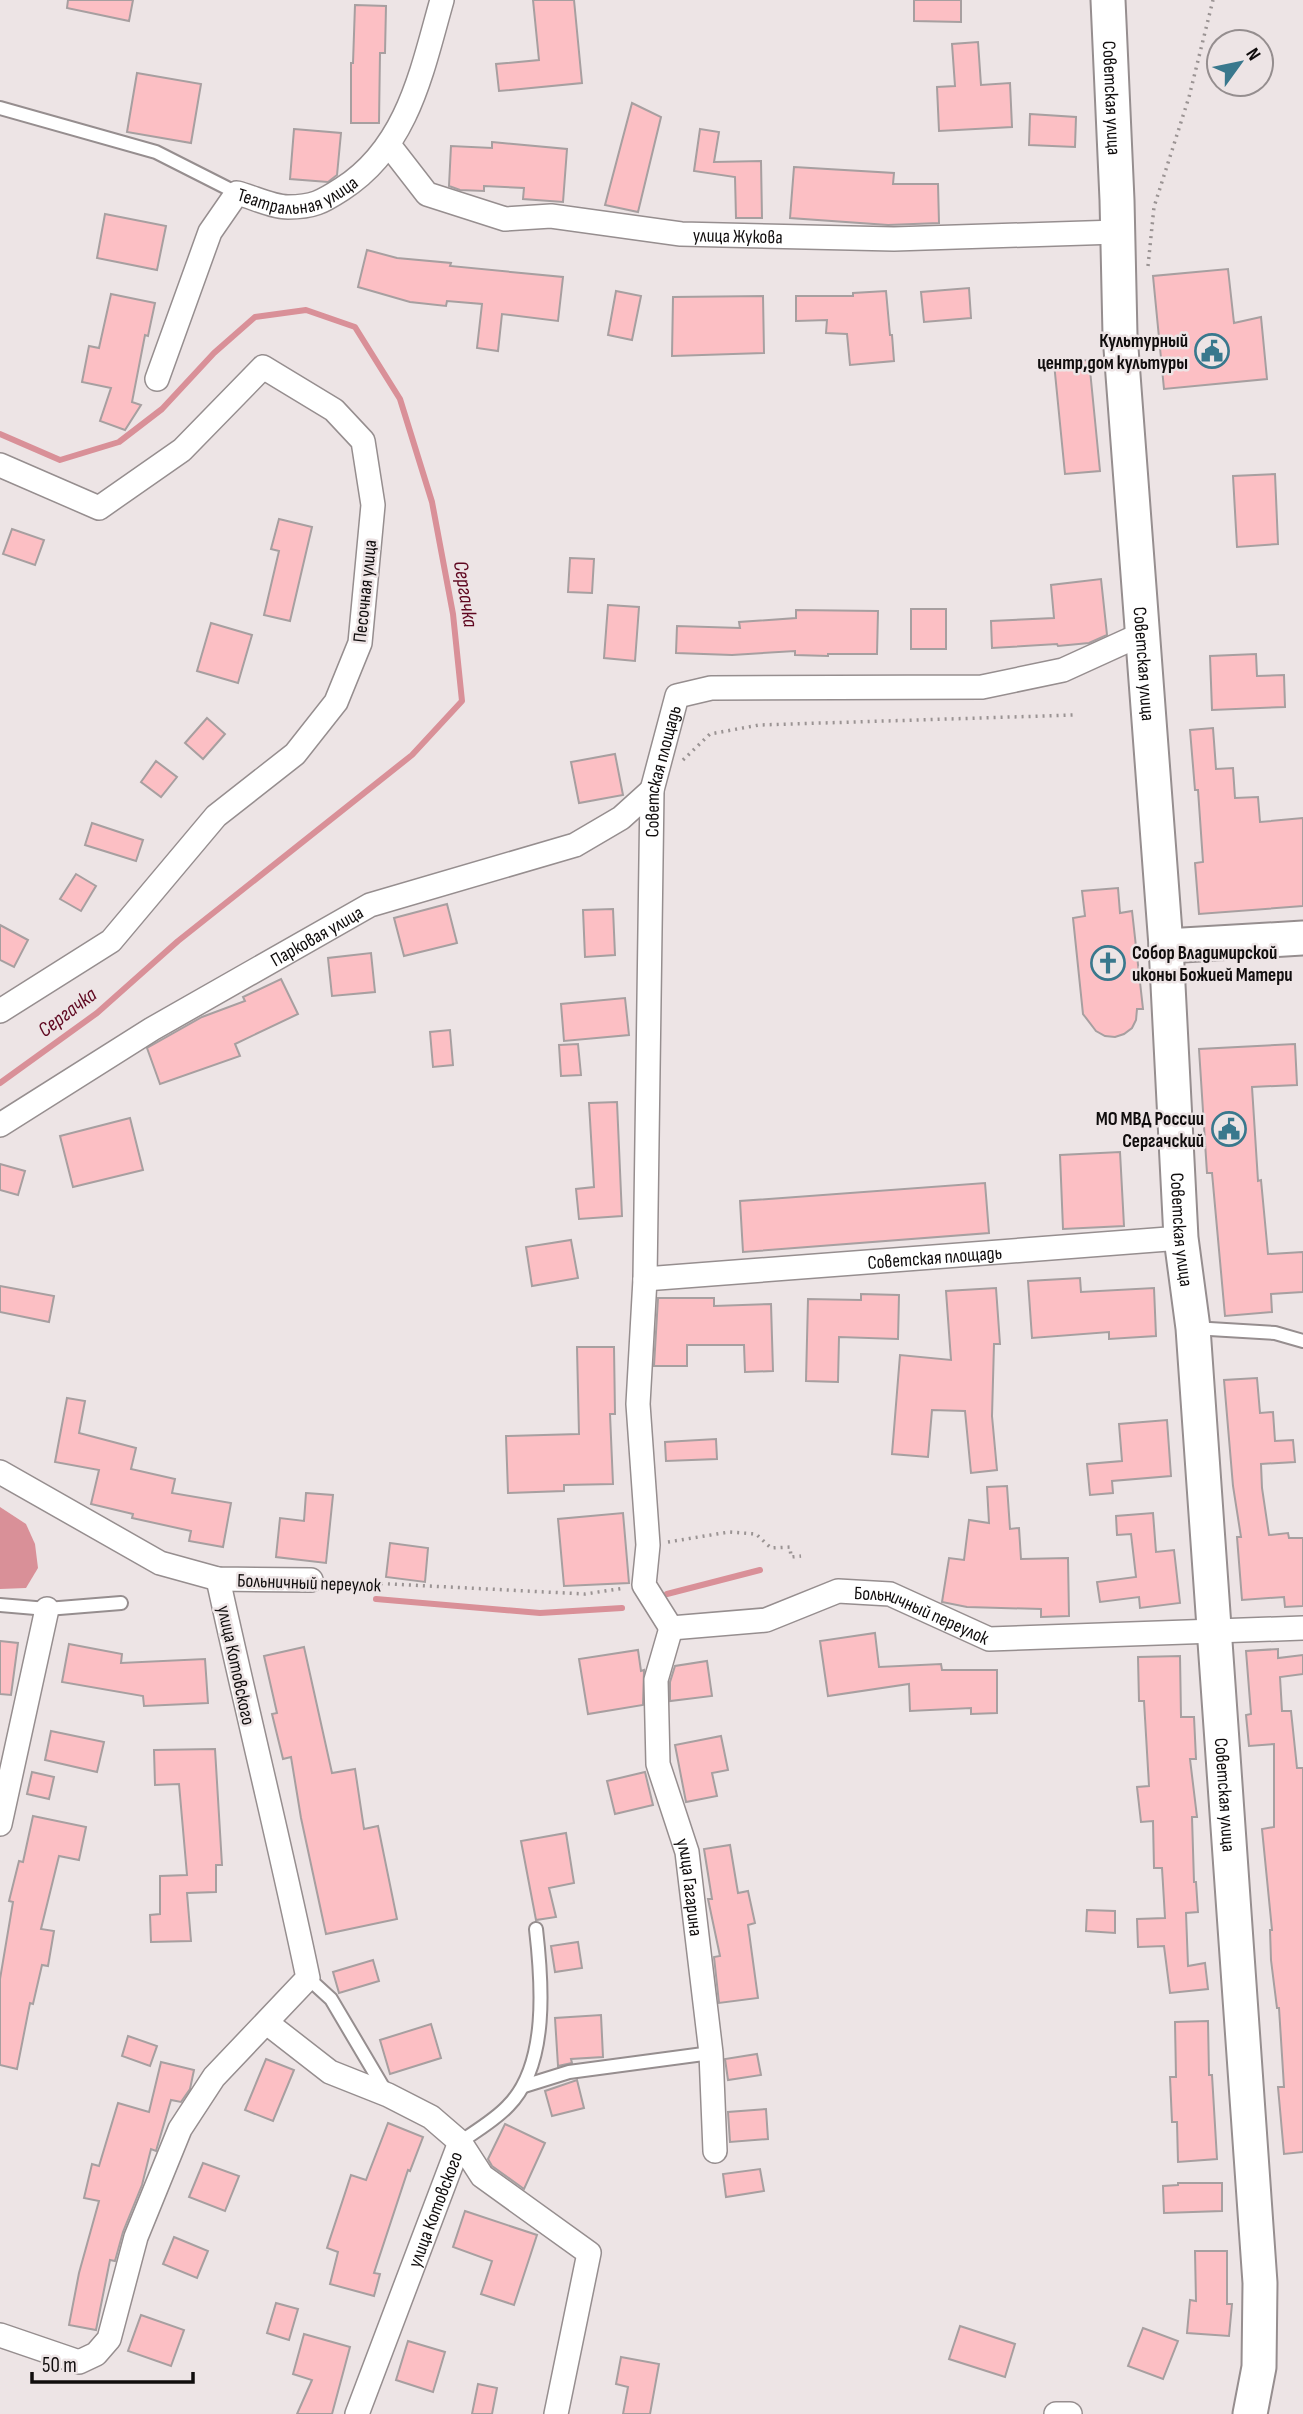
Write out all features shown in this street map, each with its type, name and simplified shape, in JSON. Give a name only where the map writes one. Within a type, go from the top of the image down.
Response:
[{"type":"main road","name":"Советская улица","points":[[1108,0],[1120,335],[1166,946],[1181,1238],[1193,1328],[1260,2283],[1259,2367],[1250,2414]]},
{"type":"main road","points":[[1166,946],[1303,938]]},
{"type":"street","name":"Театральная улица","points":[[157,379],[209,232],[237,193],[285,207],[317,205],[359,178],[389,145],[416,92],[442,0]]},
{"type":"street","name":"улица Жукова","points":[[389,145],[427,194],[505,219],[551,216],[681,234],[894,239],[1117,232]]},
{"type":"street","name":"Песочная улица","points":[[0,465],[99,508],[182,450],[263,367],[334,410],[363,442],[373,505],[360,643],[336,702],[295,754],[216,816],[111,941],[0,1011]]},
{"type":"street","name":"Советская площадь","points":[[644,1585],[648,1545],[638,1404],[645,1279],[652,790],[677,696],[711,688],[982,687],[1063,670],[1142,634]]},
{"type":"street","name":"Парковая улица","points":[[0,1125],[152,1029],[370,905],[575,845],[621,818],[652,790]]},
{"type":"street","name":"Советская площадь","points":[[645,1279],[1181,1238]]},
{"type":"street","name":"Больничный переулок","points":[[0,1472],[160,1563],[218,1579],[311,1580]]},
{"type":"street","name":"улица Котовского","points":[[218,1579],[308,1978]]},
{"type":"street","points":[[644,1585],[671,1628]]},
{"type":"street","name":"Больничный переулок","points":[[671,1628],[766,1620],[838,1591],[890,1594],[989,1639],[1214,1629],[1303,1628]]},
{"type":"street","points":[[0,1824],[47,1609]]},
{"type":"street","name":"улица Гагарина","points":[[671,1628],[656,1680],[658,1764],[687,1852],[711,2053],[715,2151]]},
{"type":"street","points":[[0,2335],[79,2362],[96,2354],[109,2339],[136,2236],[180,2129],[214,2077],[308,1978]]},
{"type":"street","name":"улица Котовского","points":[[267,2023],[330,2072],[388,2095],[432,2117],[460,2143],[357,2414]]},
{"type":"street","points":[[460,2143],[482,2176],[589,2253],[556,2414]]},
{"type":"street","points":[[1056,2414],[1070,2414]]},
{"type":"lane","points":[[0,108],[156,152],[237,193]]},
{"type":"lane","points":[[1193,1328],[1275,1333],[1303,1341]]},
{"type":"lane","points":[[0,1605],[47,1609],[121,1603]]},
{"type":"lane","points":[[460,2143],[508,2107],[524,2085],[537,2042],[542,1980],[536,1929]]},
{"type":"lane","points":[[308,1978],[331,1999],[388,2095]]},
{"type":"lane","points":[[524,2085],[569,2072],[711,2053]]},
{"type":"path","points":[[1147,270],[1154,207],[1189,97],[1213,0]]},
{"type":"path","points":[[681,762],[710,734],[759,725],[1074,715]]},
{"type":"path","points":[[648,1545],[729,1532],[756,1534],[771,1548],[790,1547],[792,1557],[801,1556]]},
{"type":"path","name":"Больничный переулок","points":[[311,1580],[585,1594],[644,1585]]},
{"type":"shaded area","points":[[0,1507],[26,1524],[35,1544],[38,1568],[26,1588],[0,1589]]},
{"type":"building","points":[[68,0],[133,0],[129,21],[67,8]]},
{"type":"building","points":[[533,0],[574,0],[582,83],[499,91],[496,64],[539,60]]},
{"type":"building","points":[[914,0],[961,0],[961,22],[914,21]]},
{"type":"building","points":[[355,5],[386,6],[385,53],[380,53],[379,123],[351,123]]},
{"type":"building","points":[[978,42],[981,85],[1010,83],[1012,127],[939,131],[937,87],[955,86],[952,44]]},
{"type":"building","points":[[137,73],[201,84],[191,143],[127,132]]},
{"type":"building","points":[[632,103],[661,117],[638,212],[605,205]]},
{"type":"building","points":[[1030,114],[1076,117],[1075,147],[1029,145]]},
{"type":"building","points":[[294,129],[341,133],[337,175],[328,182],[290,179]]},
{"type":"building","points":[[700,129],[719,132],[714,162],[761,161],[762,218],[736,218],[735,177],[694,171]]},
{"type":"building","points":[[492,142],[567,149],[563,202],[523,199],[524,188],[484,186],[484,191],[460,190],[449,186],[451,146],[492,148]]},
{"type":"building","points":[[794,167],[894,173],[893,184],[938,184],[939,223],[888,225],[790,218]]},
{"type":"building","points":[[105,214],[166,226],[157,270],[97,258]]},
{"type":"building","points":[[367,250],[397,258],[451,263],[450,266],[563,277],[558,321],[502,314],[498,351],[477,348],[482,304],[447,301],[446,306],[410,302],[358,287]]},
{"type":"building","name":"Культурный центр,дом культуры","points":[[1228,269],[1234,323],[1261,317],[1267,379],[1164,389],[1153,276]]},
{"type":"building","points":[[969,288],[971,318],[924,322],[921,292]]},
{"type":"building","points":[[616,291],[641,296],[632,340],[608,335]]},
{"type":"building","points":[[886,291],[894,361],[850,365],[847,334],[826,333],[827,320],[796,321],[796,296],[853,296],[853,293]]},
{"type":"building","points":[[111,294],[155,303],[148,336],[145,335],[132,402],[141,405],[125,430],[100,421],[111,388],[82,382],[89,346],[99,348]]},
{"type":"building","points":[[763,296],[764,353],[672,356],[673,297]]},
{"type":"building","points":[[1089,360],[1100,471],[1065,474],[1054,363]]},
{"type":"building","points":[[1275,474],[1278,544],[1237,547],[1233,476]]},
{"type":"building","points":[[279,519],[312,527],[290,621],[264,615],[279,551],[271,549]]},
{"type":"building","points":[[12,529],[44,540],[35,565],[3,554]]},
{"type":"building","points":[[570,558],[594,559],[592,593],[568,592]]},
{"type":"building","points":[[1101,579],[1107,635],[1089,643],[992,648],[991,621],[1054,618],[1051,585]]},
{"type":"building","points":[[608,605],[639,607],[635,661],[604,658]]},
{"type":"building","points":[[911,609],[946,609],[946,649],[911,649]]},
{"type":"building","points":[[796,610],[878,611],[877,654],[795,655],[795,651],[732,655],[676,653],[677,626],[740,628],[739,622],[796,618]]},
{"type":"building","points":[[211,623],[252,635],[238,683],[197,671]]},
{"type":"building","points":[[1256,654],[1257,676],[1284,675],[1285,707],[1212,710],[1210,656]]},
{"type":"building","points":[[207,718],[225,734],[203,759],[185,743]]},
{"type":"building","points":[[1213,728],[1216,769],[1233,768],[1235,798],[1258,797],[1260,822],[1303,818],[1303,906],[1199,914],[1195,863],[1203,862],[1190,730]]},
{"type":"building","points":[[615,754],[623,795],[579,803],[571,762]]},
{"type":"building","points":[[156,761],[177,777],[161,797],[141,782]]},
{"type":"building","points":[[92,823],[143,840],[136,861],[85,845]]},
{"type":"building","points":[[76,874],[96,886],[81,911],[60,899]]},
{"type":"building","name":"Собор Владимирской иконы Божией Матери","points":[[1118,888],[1120,913],[1132,911],[1143,1009],[1137,1009],[1132,1028],[1115,1037],[1096,1031],[1083,1014],[1073,918],[1085,916],[1082,891]]},
{"type":"building","points":[[447,904],[457,943],[404,956],[394,918]]},
{"type":"building","points":[[613,909],[615,955],[585,957],[583,910]]},
{"type":"building","points":[[0,925],[28,940],[14,967],[0,960]]},
{"type":"building","points":[[371,953],[375,992],[332,996],[328,958]]},
{"type":"building","points":[[281,979],[298,1014],[235,1044],[240,1056],[160,1084],[147,1048],[202,1017],[245,1001],[243,997]]},
{"type":"building","points":[[625,998],[629,1035],[564,1041],[561,1004]]},
{"type":"building","points":[[450,1030],[453,1065],[433,1067],[430,1032]]},
{"type":"building","points":[[578,1044],[581,1075],[561,1076],[559,1045]]},
{"type":"building","points":[[1295,1044],[1297,1085],[1252,1087],[1258,1181],[1261,1180],[1268,1254],[1303,1252],[1303,1292],[1271,1294],[1272,1312],[1225,1316],[1212,1173],[1207,1173],[1199,1049]]},
{"type":"building","points":[[617,1102],[622,1216],[579,1219],[576,1189],[594,1187],[589,1103]]},
{"type":"building","points":[[130,1118],[143,1170],[73,1187],[60,1136]]},
{"type":"building","points":[[1120,1152],[1124,1226],[1063,1229],[1060,1155]]},
{"type":"building","points":[[0,1164],[25,1171],[18,1195],[0,1190]]},
{"type":"building","points":[[985,1183],[989,1233],[743,1252],[740,1201]]},
{"type":"building","points":[[571,1240],[578,1278],[532,1286],[526,1247]]},
{"type":"building","points":[[1080,1278],[1081,1292],[1154,1288],[1156,1336],[1109,1339],[1109,1332],[1032,1338],[1028,1281]]},
{"type":"building","points":[[0,1286],[54,1296],[49,1322],[0,1312]]},
{"type":"building","points":[[996,1288],[1000,1344],[994,1344],[992,1416],[997,1470],[971,1473],[965,1411],[932,1410],[928,1457],[892,1454],[900,1355],[951,1360],[946,1291]]},
{"type":"building","points":[[861,1294],[899,1295],[898,1339],[839,1337],[838,1382],[806,1381],[808,1299],[861,1300]]},
{"type":"building","points":[[658,1298],[714,1298],[714,1306],[771,1304],[773,1371],[745,1372],[744,1345],[687,1345],[687,1366],[654,1366]]},
{"type":"building","points":[[577,1347],[614,1347],[615,1414],[610,1414],[613,1484],[564,1485],[564,1491],[508,1493],[506,1436],[579,1434]]},
{"type":"building","points":[[1257,1378],[1260,1413],[1273,1412],[1275,1441],[1293,1440],[1295,1462],[1261,1464],[1262,1488],[1269,1535],[1288,1533],[1289,1538],[1303,1538],[1303,1606],[1285,1607],[1284,1597],[1242,1600],[1237,1537],[1241,1537],[1233,1486],[1224,1380]]},
{"type":"building","points":[[67,1398],[85,1401],[79,1433],[136,1448],[131,1469],[175,1479],[172,1493],[231,1503],[223,1547],[189,1541],[191,1531],[132,1518],[133,1514],[91,1504],[99,1470],[55,1462]]},
{"type":"building","points":[[1167,1420],[1171,1476],[1112,1481],[1113,1493],[1090,1495],[1087,1464],[1122,1461],[1119,1424]]},
{"type":"building","points":[[716,1439],[717,1459],[666,1461],[665,1442]]},
{"type":"building","points":[[1007,1486],[1010,1529],[1019,1528],[1021,1559],[1068,1558],[1069,1616],[1041,1617],[1041,1609],[967,1607],[942,1602],[949,1558],[964,1560],[969,1520],[989,1523],[987,1487]]},
{"type":"building","points":[[306,1493],[333,1495],[326,1563],[276,1557],[280,1518],[304,1521]]},
{"type":"building","points":[[623,1513],[629,1583],[564,1586],[558,1519]]},
{"type":"building","points":[[1153,1513],[1156,1552],[1174,1550],[1180,1603],[1140,1608],[1139,1597],[1100,1602],[1097,1582],[1136,1577],[1131,1534],[1117,1535],[1116,1516]]},
{"type":"building","points":[[390,1543],[428,1548],[425,1582],[386,1577]]},
{"type":"building","points":[[875,1633],[879,1667],[941,1664],[942,1670],[997,1670],[997,1713],[971,1714],[971,1708],[910,1711],[909,1684],[828,1696],[820,1641]]},
{"type":"building","points":[[0,1641],[18,1643],[11,1695],[0,1694]]},
{"type":"building","points":[[69,1644],[122,1654],[121,1663],[205,1659],[208,1703],[144,1706],[143,1696],[62,1682]]},
{"type":"building","points":[[304,1647],[332,1773],[355,1769],[364,1829],[378,1826],[397,1919],[326,1934],[291,1757],[283,1759],[272,1714],[277,1713],[264,1656]]},
{"type":"building","points":[[1278,1649],[1278,1658],[1303,1655],[1303,1674],[1280,1677],[1282,1711],[1291,1711],[1297,1768],[1303,1768],[1303,2152],[1284,2154],[1278,2087],[1284,2087],[1279,2008],[1271,1960],[1272,1930],[1262,1829],[1274,1827],[1274,1744],[1249,1746],[1246,1715],[1251,1714],[1246,1651]]},
{"type":"building","points":[[638,1650],[641,1671],[644,1670],[643,1705],[588,1714],[579,1659]]},
{"type":"building","points":[[1180,1656],[1181,1717],[1194,1717],[1196,1759],[1190,1759],[1197,1817],[1192,1817],[1194,1882],[1198,1912],[1186,1913],[1188,1966],[1205,1963],[1208,1989],[1170,1993],[1164,1946],[1138,1947],[1137,1919],[1165,1918],[1162,1868],[1154,1868],[1153,1821],[1141,1822],[1137,1787],[1149,1786],[1144,1701],[1139,1701],[1138,1657]]},
{"type":"building","points":[[707,1661],[712,1696],[670,1701],[670,1682],[675,1666]]},
{"type":"building","points":[[51,1731],[104,1742],[97,1772],[45,1760]]},
{"type":"building","points":[[721,1736],[728,1770],[712,1773],[717,1796],[686,1802],[675,1745]]},
{"type":"building","points":[[215,1749],[222,1865],[216,1865],[216,1892],[187,1893],[191,1941],[151,1942],[150,1915],[160,1914],[160,1876],[187,1875],[179,1784],[155,1785],[154,1750]]},
{"type":"building","points":[[32,1772],[54,1777],[49,1799],[27,1794]]},
{"type":"building","points":[[645,1772],[653,1805],[615,1814],[607,1781]]},
{"type":"building","points":[[33,1816],[86,1827],[79,1860],[59,1856],[41,1929],[54,1931],[48,1966],[42,1965],[33,2004],[30,2003],[17,2069],[0,2065],[0,1979],[13,1902],[9,1901],[19,1861],[23,1862]]},
{"type":"building","points":[[566,1833],[574,1883],[549,1888],[556,1917],[536,1920],[521,1841]]},
{"type":"building","points":[[730,1845],[738,1893],[748,1891],[755,1923],[748,1925],[758,1998],[719,2003],[714,1957],[720,1956],[708,1899],[712,1899],[704,1849]]},
{"type":"building","points":[[1087,1910],[1115,1911],[1115,1933],[1086,1931]]},
{"type":"building","points":[[578,1942],[582,1968],[555,1972],[551,1946]]},
{"type":"building","points":[[373,1960],[379,1981],[339,1993],[333,1972]]},
{"type":"building","points":[[601,2015],[603,2057],[571,2059],[572,2063],[558,2066],[555,2018]]},
{"type":"building","points":[[1208,2021],[1209,2075],[1212,2075],[1217,2159],[1178,2162],[1177,2122],[1172,2122],[1170,2077],[1176,2077],[1175,2022]]},
{"type":"building","points":[[431,2024],[441,2058],[390,2074],[380,2040]]},
{"type":"building","points":[[128,2036],[157,2046],[150,2066],[122,2056]]},
{"type":"building","points":[[757,2054],[761,2075],[728,2080],[725,2059]]},
{"type":"building","points":[[266,2059],[294,2070],[273,2121],[245,2110]]},
{"type":"building","points":[[161,2062],[194,2070],[190,2089],[181,2102],[171,2100],[156,2151],[151,2149],[142,2185],[123,2232],[115,2261],[110,2260],[96,2330],[69,2325],[79,2273],[99,2201],[84,2198],[92,2164],[99,2166],[118,2103],[149,2112]]},
{"type":"building","points":[[577,2080],[584,2108],[552,2116],[545,2091]]},
{"type":"building","points":[[766,2109],[768,2139],[730,2142],[728,2112]]},
{"type":"building","points":[[388,2123],[423,2137],[410,2171],[408,2170],[374,2273],[380,2274],[374,2296],[330,2284],[338,2252],[327,2248],[351,2175],[366,2180]]},
{"type":"building","points":[[505,2124],[545,2143],[524,2189],[492,2166],[488,2159]]},
{"type":"building","points":[[203,2163],[239,2176],[225,2211],[189,2197]]},
{"type":"building","points":[[760,2169],[764,2191],[726,2197],[723,2174]]},
{"type":"building","points":[[1178,2183],[1222,2183],[1222,2211],[1164,2213],[1163,2186]]},
{"type":"building","points":[[465,2211],[537,2235],[514,2305],[481,2294],[492,2261],[453,2247]]},
{"type":"building","points":[[174,2237],[208,2251],[197,2278],[163,2264]]},
{"type":"building","points":[[1195,2251],[1227,2251],[1227,2304],[1232,2304],[1229,2336],[1187,2333],[1190,2300],[1196,2301]]},
{"type":"building","points":[[276,2303],[298,2309],[289,2340],[267,2333]]},
{"type":"building","points":[[141,2315],[184,2330],[171,2366],[128,2351]]},
{"type":"building","points":[[960,2326],[1015,2344],[1005,2377],[949,2359]]},
{"type":"building","points":[[1143,2328],[1178,2341],[1163,2379],[1128,2366]]},
{"type":"building","points":[[304,2334],[350,2347],[332,2414],[297,2414],[312,2380],[293,2374]]},
{"type":"building","points":[[408,2341],[445,2352],[433,2392],[396,2380]]},
{"type":"building","points":[[621,2357],[659,2364],[650,2414],[623,2414],[628,2387],[616,2384]]},
{"type":"building","points":[[478,2384],[497,2388],[492,2414],[472,2414]]},
{"type":"waterway","name":"Сергачка","points":[[0,434],[60,460],[119,442],[162,409],[214,353],[255,317],[306,310],[355,327],[400,399],[432,502],[453,614],[462,701],[412,755],[178,941],[97,1013],[0,1083]]},
{"type":"waterway","points":[[667,1594],[760,1570]]},
{"type":"waterway","points":[[376,1599],[540,1613],[622,1608]]},
{"type":"place","name":"Культурный центр,дом культуры","points":[[1212,351]]},
{"type":"place","name":"Собор Владимирской иконы Божией Матери","points":[[1108,963]]},
{"type":"place","name":"МО МВД России Сергачский","points":[[1229,1129]]}]
